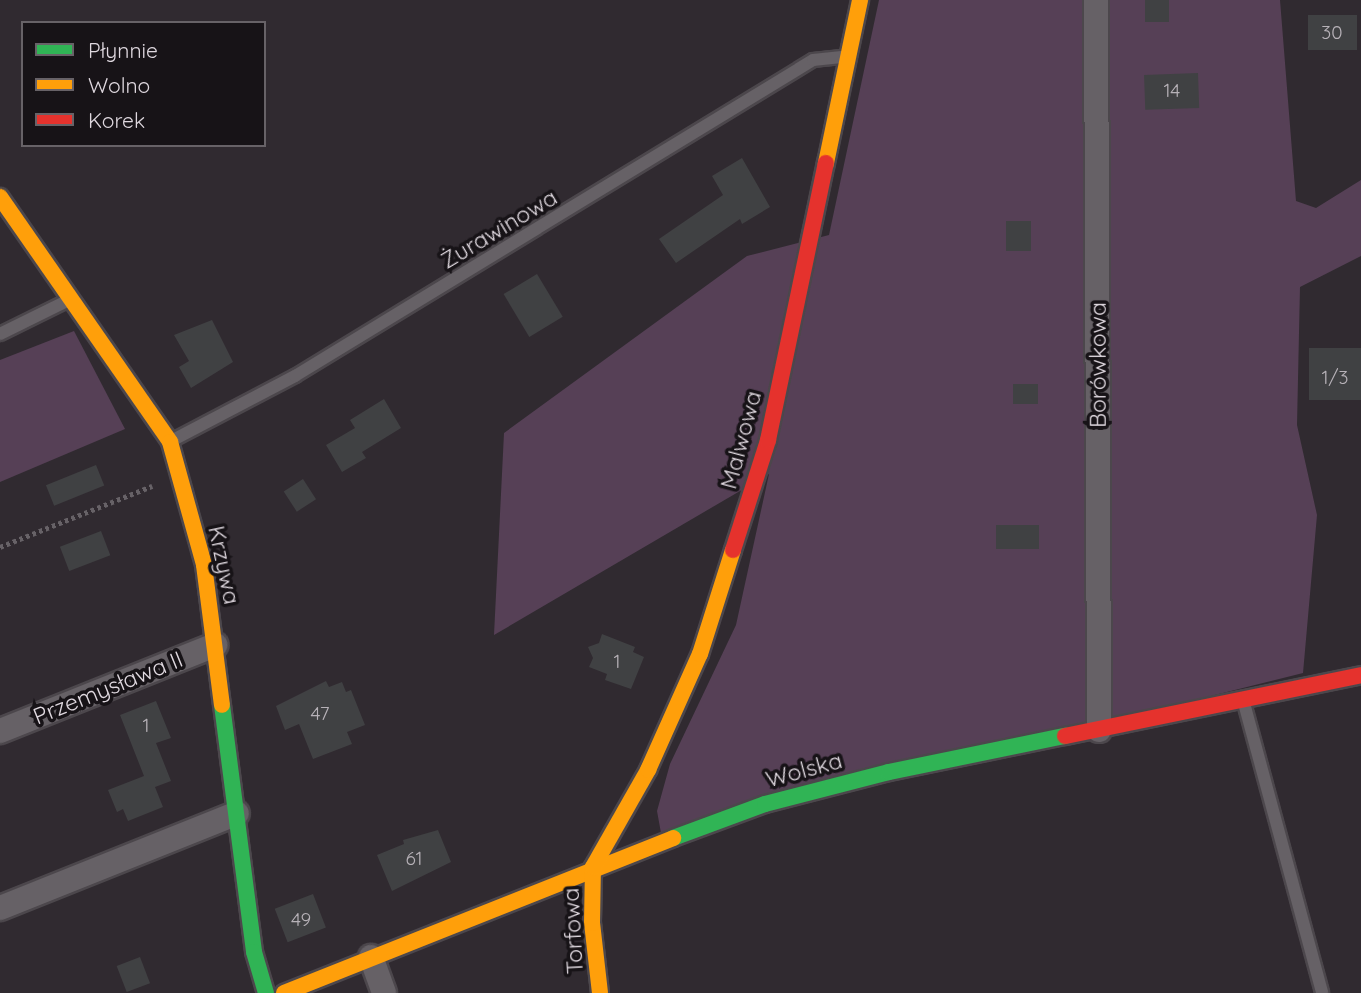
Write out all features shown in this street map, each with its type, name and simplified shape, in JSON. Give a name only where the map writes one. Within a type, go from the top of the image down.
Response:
[{"type":"street","name":"Malwowa","points":[[593,867],[648,770],[700,654],[768,440],[860,0]]},
{"type":"street","name":"Borówkowa","points":[[1096,0],[1099,730]]},
{"type":"street","name":"Krzywa","points":[[0,197],[170,442],[204,565],[254,952],[266,993]]},
{"type":"street","name":"Przemysława II","points":[[0,730],[215,645]]},
{"type":"street","name":"Wolska","points":[[284,993],[593,867],[821,788],[1361,675]]},
{"type":"street","points":[[0,908],[237,813]]},
{"type":"street","name":"Torfowa","points":[[593,867],[592,923],[600,993]]},
{"type":"street","points":[[371,957],[384,993]]},
{"type":"lane","name":"Żurawinowa","points":[[170,442],[295,376],[813,60],[848,56]]},
{"type":"lane","points":[[0,334],[71,299]]},
{"type":"lane","points":[[1243,698],[1322,993]]},
{"type":"path","points":[[0,547],[179,475]]},
{"type":"shaded area","points":[[879,0],[1280,0],[1296,201],[1316,208],[1361,180],[1361,256],[1300,287],[1297,425],[1317,515],[1303,673],[661,833],[657,811],[670,764],[736,625],[769,474],[494,635],[504,433],[747,256],[829,235]]},
{"type":"shaded area","points":[[74,331],[125,429],[0,482],[0,360]]},
{"type":"building","points":[[1145,0],[1169,0],[1169,22],[1145,22]]},
{"type":"building","points":[[1308,15],[1357,15],[1357,50],[1308,50]]},
{"type":"building","points":[[1198,73],[1199,108],[1145,110],[1144,75]]},
{"type":"building","points":[[742,158],[770,207],[742,224],[740,219],[676,263],[659,239],[723,195],[712,176]]},
{"type":"building","points":[[1006,221],[1031,221],[1031,251],[1006,251]]},
{"type":"building","points":[[537,274],[563,317],[529,337],[504,294]]},
{"type":"building","points":[[212,320],[233,362],[191,388],[179,367],[189,361],[174,335]]},
{"type":"building","points":[[1309,348],[1361,348],[1361,400],[1309,400]]},
{"type":"building","points":[[1013,384],[1038,384],[1038,404],[1013,404]]},
{"type":"building","points":[[384,399],[401,428],[362,452],[366,458],[342,472],[326,445],[355,428],[350,420]]},
{"type":"building","points":[[96,465],[104,485],[54,506],[46,485]]},
{"type":"building","points":[[303,479],[316,499],[297,512],[284,492]]},
{"type":"building","points":[[996,525],[1039,525],[1039,549],[996,549]]},
{"type":"building","points":[[101,531],[110,555],[69,571],[60,547]]},
{"type":"building","points":[[602,634],[635,647],[633,652],[644,657],[631,689],[605,680],[607,674],[589,667],[593,658],[588,647],[599,643]]},
{"type":"building","points":[[326,681],[329,687],[342,682],[346,692],[351,690],[365,725],[347,732],[352,744],[313,759],[299,724],[285,730],[276,706]]},
{"type":"building","points":[[156,701],[171,738],[156,743],[171,781],[155,787],[163,807],[128,821],[123,809],[117,812],[108,790],[144,776],[120,715]]},
{"type":"building","points":[[438,830],[451,862],[392,891],[377,855],[404,844],[403,840]]},
{"type":"building","points":[[313,894],[326,928],[288,942],[275,909]]},
{"type":"building","points":[[140,957],[150,983],[127,992],[117,966]]},
{"type":"traffic: fast","points":[[222,705],[254,952],[266,993]]},
{"type":"traffic: fast","points":[[673,838],[765,804],[889,772],[1065,736]]},
{"type":"traffic: slow","points":[[826,163],[860,0]]},
{"type":"traffic: slow","points":[[0,197],[170,442],[204,565],[222,705]]},
{"type":"traffic: slow","points":[[600,993],[592,923],[593,867],[648,770],[700,654],[733,550]]},
{"type":"traffic: slow","points":[[284,993],[673,838]]},
{"type":"traffic: jam","points":[[733,550],[768,440],[826,163]]},
{"type":"traffic: jam","points":[[1065,736],[1361,675]]}]
